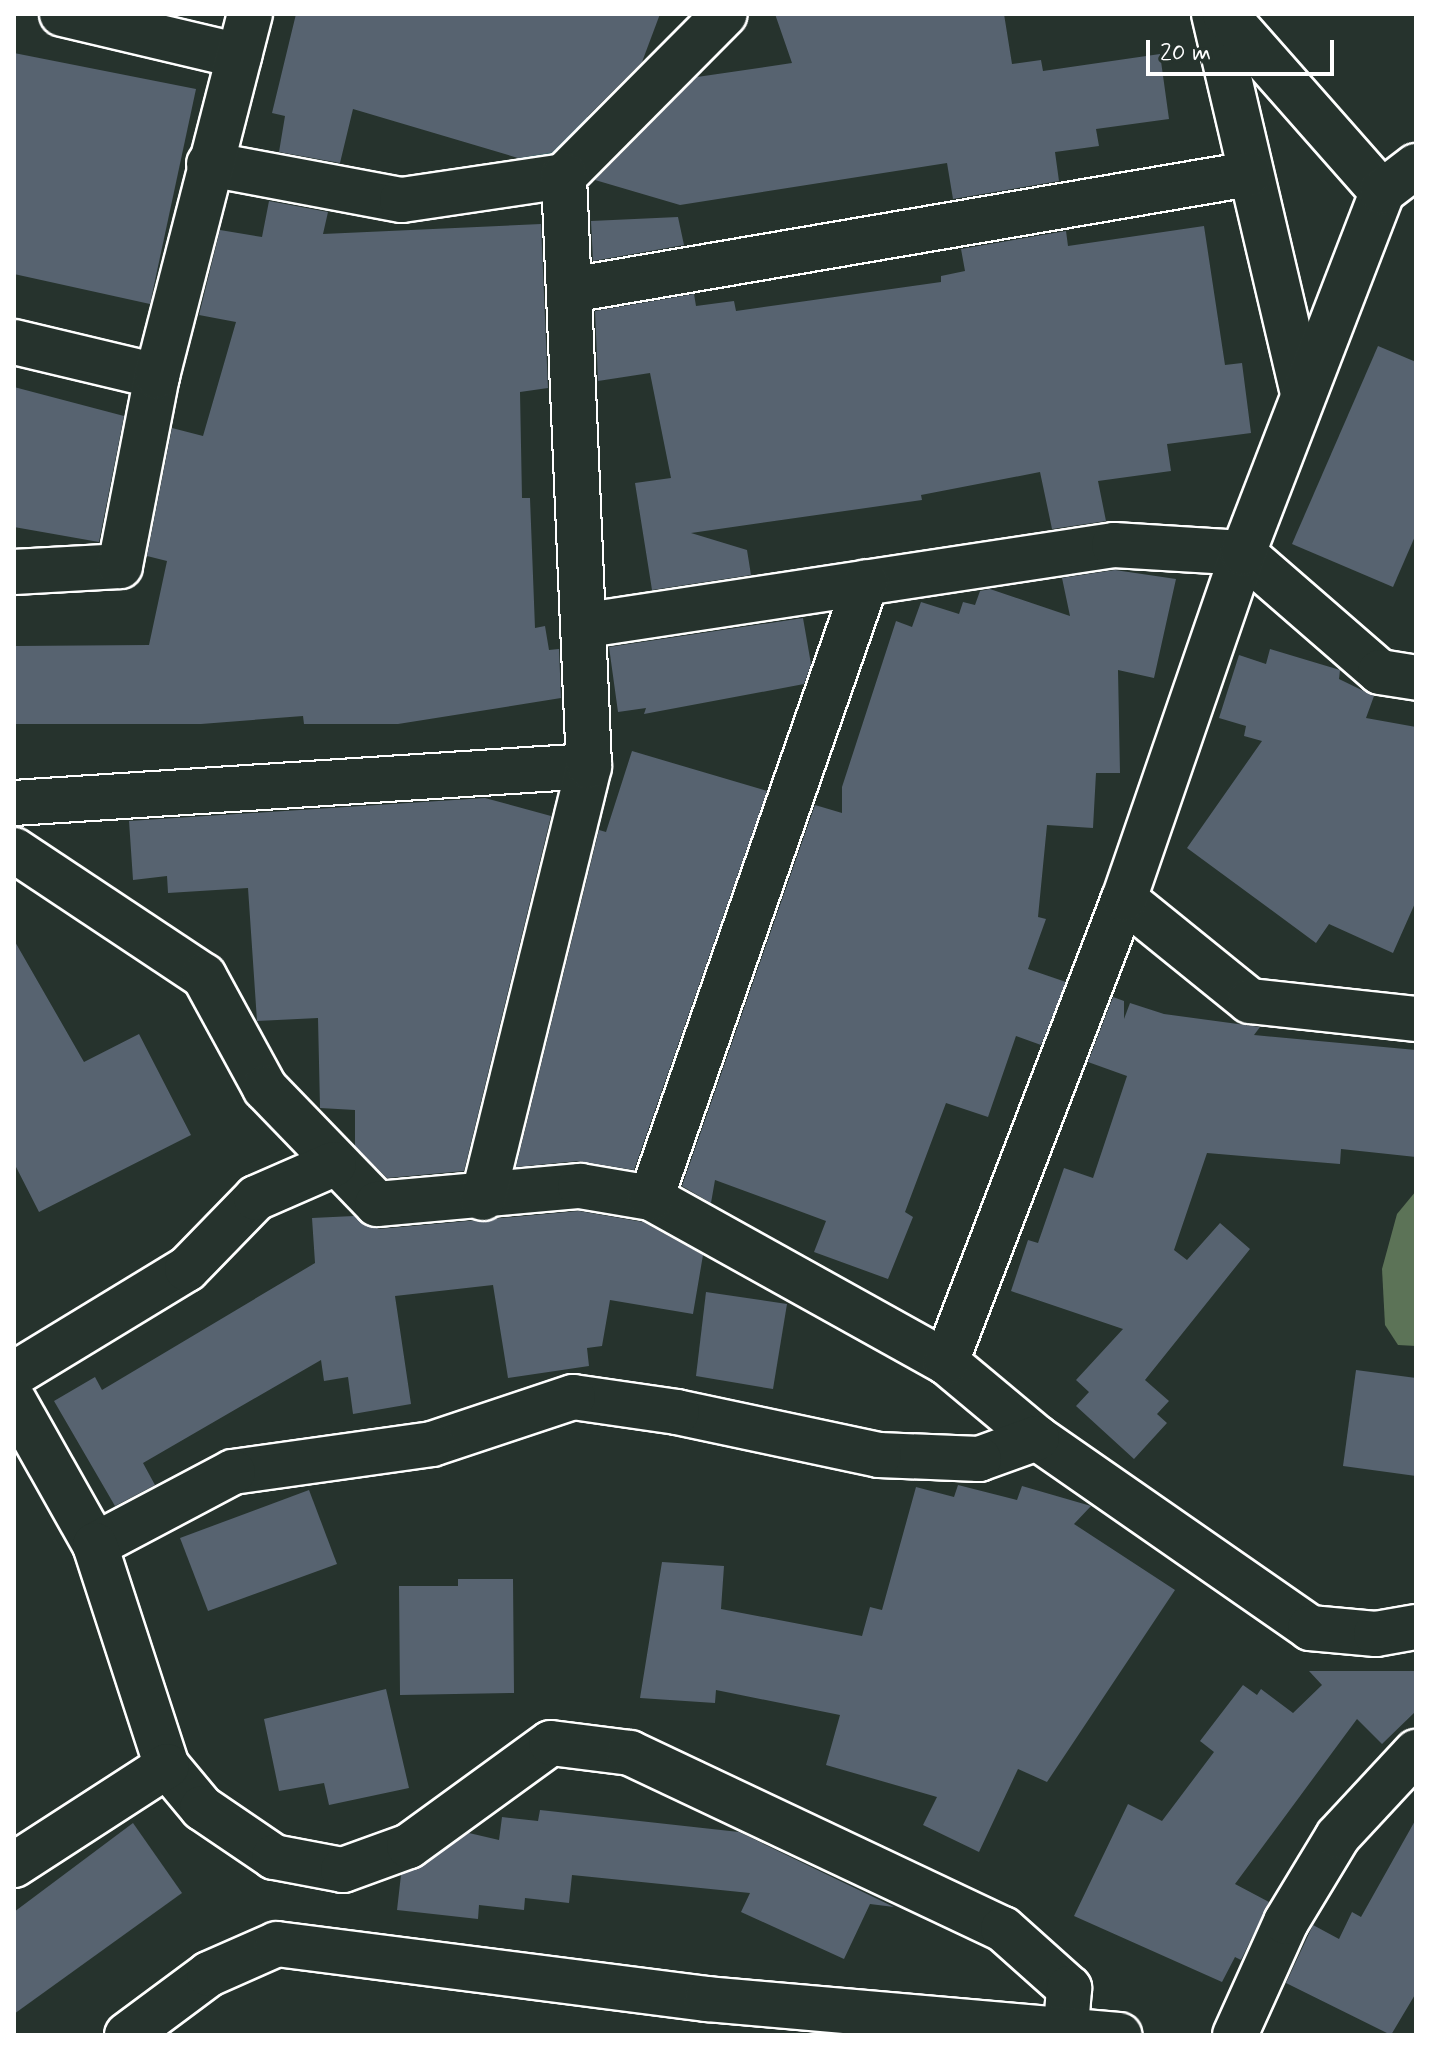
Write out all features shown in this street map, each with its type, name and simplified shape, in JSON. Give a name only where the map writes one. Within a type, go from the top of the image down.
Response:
[{"type":"street","points":[[62,14],[239,56]]},
{"type":"street","points":[[14,572],[120,566],[157,376],[250,14]]},
{"type":"street","points":[[209,164],[402,200],[564,176],[725,14]]},
{"type":"street","points":[[1214,14],[1249,174],[1303,394]]},
{"type":"street","points":[[946,1362],[1124,899],[1243,553],[1303,394],[1399,179],[1225,14]]},
{"type":"street","points":[[571,290],[1249,174]]},
{"type":"street","points":[[483,1198],[589,766],[587,625],[564,176]]},
{"type":"street","points":[[14,342],[157,376]]},
{"type":"street","points":[[587,625],[1114,545],[1243,553],[1380,672],[1416,678]]},
{"type":"street","points":[[651,1198],[866,582]]},
{"type":"street","points":[[14,803],[589,766]]},
{"type":"street","points":[[14,850],[204,976],[265,1088],[334,1164],[377,1204],[483,1198],[580,1186],[651,1198],[946,1362],[1037,1438],[1310,1628],[1376,1634],[1416,1627]]},
{"type":"street","points":[[1124,899],[1250,1001],[1416,1019]]},
{"type":"street","points":[[14,1374],[187,1269],[256,1198],[334,1164]]},
{"type":"street","points":[[95,1545],[233,1472],[432,1444],[573,1397],[677,1412],[879,1455],[979,1459],[1037,1438]]},
{"type":"street","points":[[14,1401],[95,1545],[167,1766],[202,1808],[274,1857],[343,1870],[409,1846],[551,1743],[630,1753],[1003,1929],[1069,1988],[1066,2028]]},
{"type":"street","points":[[1235,2035],[1286,1922],[1338,1836],[1416,1752]]},
{"type":"street","points":[[14,1865],[167,1766]]},
{"type":"street","points":[[127,2035],[209,1974],[277,1944],[704,2017],[1066,2028],[1119,2035]]},
{"type":"green space","points":[[1416,1191],[1416,1346],[1398,1345],[1385,1325],[1382,1269],[1397,1214]]},
{"type":"building","points":[[296,14],[660,14],[642,62],[552,152],[518,158],[353,109],[340,163],[279,152],[285,116],[272,113]]},
{"type":"building","points":[[775,14],[1004,14],[1012,64],[1041,60],[1043,71],[1160,54],[1169,119],[1096,129],[1099,146],[1055,152],[1059,181],[953,199],[947,163],[680,205],[595,180],[697,77],[792,63]]},
{"type":"building","points":[[14,53],[196,89],[150,304],[14,274]]},
{"type":"building","points":[[269,201],[328,212],[323,234],[541,224],[548,388],[520,392],[522,498],[530,498],[535,628],[545,626],[549,650],[559,649],[561,698],[398,724],[304,724],[303,716],[201,724],[16,724],[16,646],[149,645],[167,561],[147,556],[172,428],[203,436],[236,322],[199,315],[220,230],[262,237]]},
{"type":"building","points":[[678,217],[684,245],[593,261],[591,221]]},
{"type":"building","points":[[1204,226],[1225,365],[1242,363],[1251,433],[1167,444],[1171,471],[1098,481],[1106,521],[1052,529],[1040,472],[921,495],[922,500],[691,533],[747,550],[751,575],[652,590],[635,483],[671,478],[650,373],[598,381],[595,311],[694,294],[696,306],[734,301],[736,311],[941,282],[941,276],[965,271],[961,249],[1066,231],[1068,246]]},
{"type":"building","points":[[1378,346],[1416,362],[1416,534],[1393,587],[1292,544]]},
{"type":"building","points":[[14,387],[124,416],[99,542],[14,527]]},
{"type":"building","points":[[1115,570],[1176,579],[1154,678],[1118,670],[1120,773],[1096,773],[1093,828],[1047,825],[1038,917],[1046,919],[1028,969],[1066,982],[1041,1045],[1016,1036],[988,1117],[946,1103],[905,1212],[913,1217],[888,1279],[814,1252],[826,1221],[715,1180],[711,1203],[682,1186],[815,805],[842,813],[842,787],[896,621],[912,627],[921,602],[959,614],[963,602],[975,605],[980,591],[990,589],[1070,616],[1062,578]]},
{"type":"building","points":[[803,618],[811,664],[804,684],[644,714],[646,708],[618,712],[609,647]]},
{"type":"building","points":[[1270,649],[1340,670],[1339,679],[1374,696],[1366,718],[1416,727],[1416,901],[1393,953],[1329,924],[1316,943],[1187,848],[1262,741],[1244,736],[1246,726],[1219,718],[1239,655],[1266,664]]},
{"type":"building","points":[[632,751],[767,791],[634,1170],[578,1161],[516,1167],[599,830],[606,832]]},
{"type":"building","points":[[485,798],[551,816],[464,1171],[387,1178],[355,1146],[355,1110],[320,1108],[318,1018],[257,1021],[248,888],[168,893],[167,876],[133,880],[129,821]]},
{"type":"building","points":[[14,940],[84,1062],[139,1034],[191,1135],[39,1212],[14,1163]]},
{"type":"building","points":[[1113,997],[1124,1001],[1124,1019],[1130,1003],[1164,1014],[1260,1027],[1254,1035],[1416,1050],[1416,1157],[1341,1149],[1340,1164],[1207,1153],[1174,1250],[1187,1260],[1220,1223],[1250,1249],[1145,1380],[1169,1401],[1157,1414],[1167,1423],[1134,1459],[1076,1406],[1089,1392],[1076,1380],[1123,1329],[1011,1291],[1028,1240],[1038,1243],[1064,1168],[1093,1178],[1127,1076],[1088,1062]]},
{"type":"building","points":[[579,1211],[643,1222],[703,1255],[693,1314],[610,1300],[602,1346],[587,1348],[589,1366],[508,1378],[493,1285],[395,1296],[411,1404],[353,1414],[348,1377],[324,1381],[321,1360],[143,1463],[155,1485],[115,1506],[54,1401],[95,1377],[102,1390],[315,1263],[312,1218],[354,1216],[379,1229]]},
{"type":"building","points":[[706,1292],[787,1304],[773,1389],[696,1376]]},
{"type":"building","points":[[1356,1370],[1416,1378],[1416,1476],[1343,1466]]},
{"type":"building","points":[[958,1485],[1017,1500],[1022,1486],[1091,1506],[1074,1524],[1175,1590],[1047,1782],[1018,1769],[979,1852],[923,1825],[937,1797],[826,1765],[840,1715],[716,1690],[715,1703],[640,1698],[662,1562],[724,1566],[721,1609],[862,1636],[870,1607],[882,1610],[916,1487],[954,1497]]},
{"type":"building","points":[[309,1490],[337,1564],[208,1611],[180,1538]]},
{"type":"building","points":[[458,1579],[513,1579],[514,1693],[400,1695],[399,1586],[458,1586]]},
{"type":"building","points":[[1309,1671],[1416,1671],[1416,1711],[1382,1744],[1357,1719],[1235,1884],[1269,1902],[1241,1960],[1235,1957],[1222,1982],[1074,1916],[1128,1804],[1162,1821],[1214,1752],[1200,1741],[1243,1685],[1257,1695],[1261,1689],[1293,1713],[1322,1685]]},
{"type":"building","points":[[386,1689],[409,1788],[329,1805],[324,1783],[279,1791],[264,1719]]},
{"type":"building","points":[[540,1810],[739,1832],[894,1907],[870,1904],[844,1959],[741,1912],[750,1893],[572,1875],[569,1903],[525,1898],[524,1910],[479,1905],[478,1919],[397,1910],[401,1875],[469,1833],[499,1840],[502,1817],[538,1821]]},
{"type":"building","points":[[1416,1819],[1416,1993],[1391,2035],[1286,1983],[1313,1925],[1339,1939],[1352,1912],[1361,1917]]},
{"type":"building","points":[[133,1823],[182,1893],[14,2014],[14,1912]]},
{"type":"waterway","points":[[524,165],[587,126]]}]
